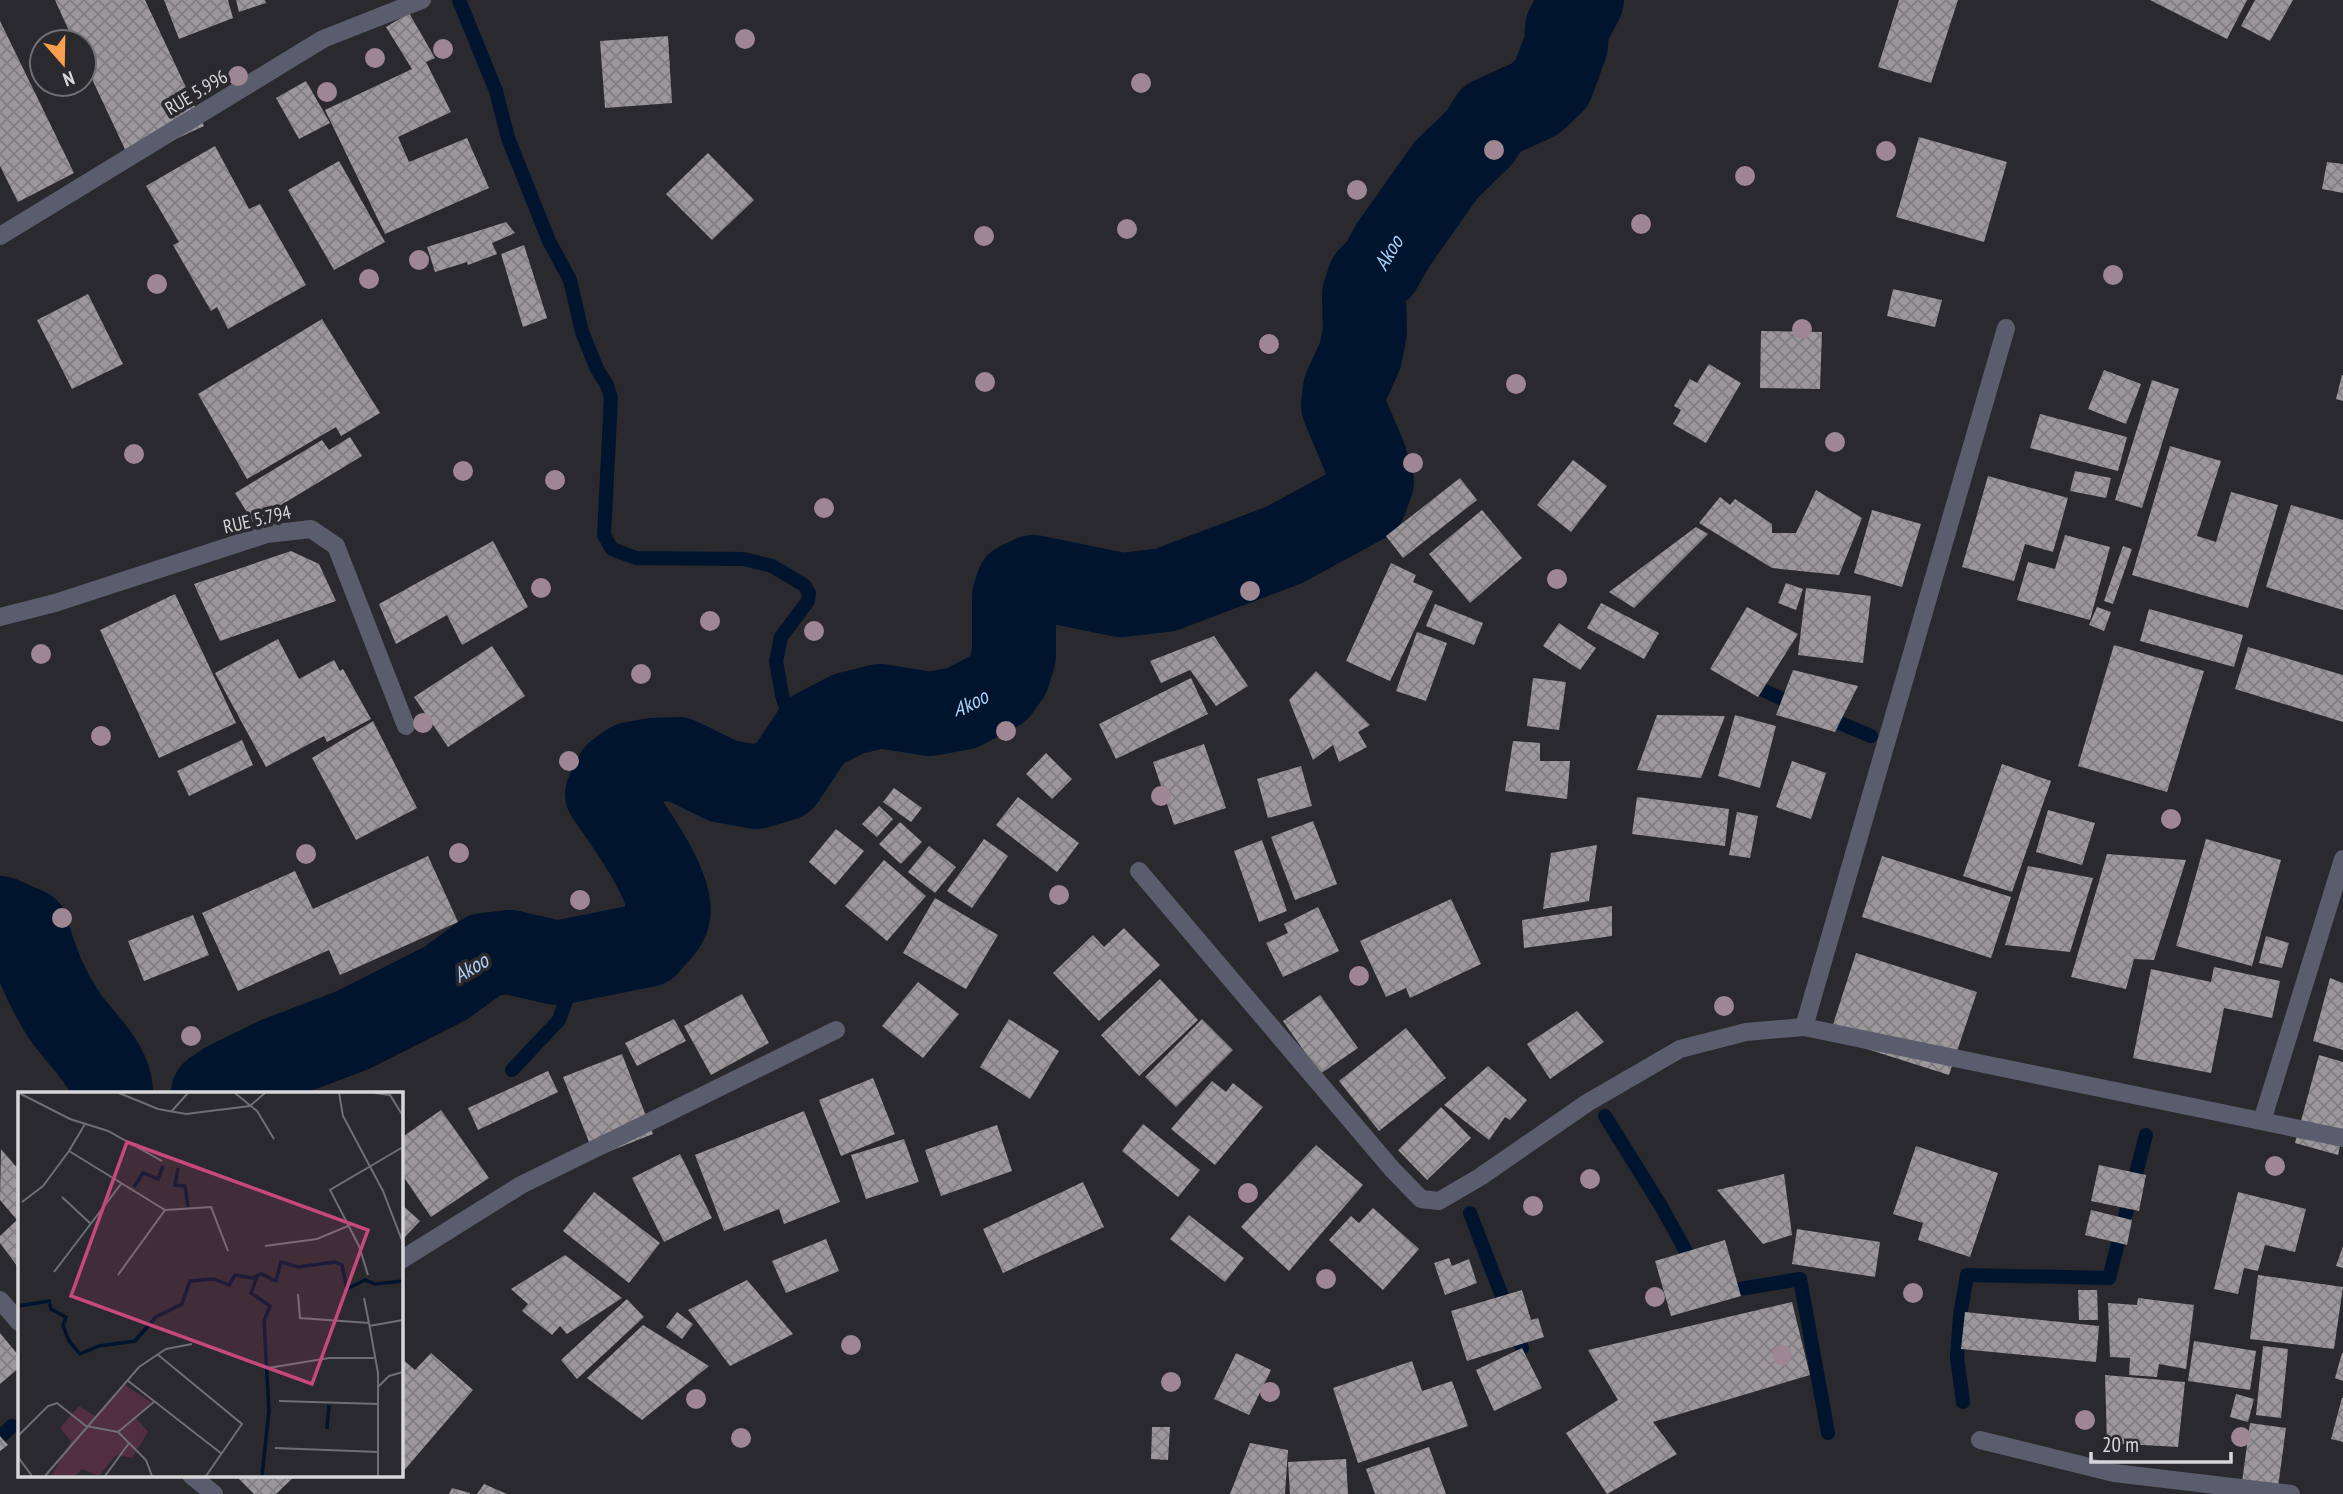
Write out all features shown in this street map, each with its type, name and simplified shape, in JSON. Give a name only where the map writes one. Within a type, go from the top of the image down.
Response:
[{"type":"street","name":"RUE 5.996","points":[[0,236],[323,39],[422,0]]},
{"type":"street","points":[[1804,1027],[2006,328]]},
{"type":"street","name":"RUE 5.794","points":[[0,617],[55,603],[267,534],[311,529],[336,546],[406,726]]},
{"type":"street","points":[[2262,1121],[2343,859]]},
{"type":"street","points":[[1139,871],[1392,1169],[1421,1199],[1438,1201],[1480,1177],[1587,1103],[1680,1049],[1746,1032],[1804,1027],[2343,1138]]},
{"type":"street","points":[[402,1259],[521,1185],[836,1030]]},
{"type":"street","points":[[0,1300],[18,1321]]},
{"type":"street","points":[[1980,1440],[2114,1473],[2291,1494]]},
{"type":"street","points":[[192,1476],[214,1494]]},
{"type":"building","points":[[55,0],[145,0],[204,126],[130,160],[98,92],[98,28],[68,28]]},
{"type":"building","points":[[164,0],[228,0],[233,18],[179,39]]},
{"type":"building","points":[[236,0],[265,0],[266,3],[239,12]]},
{"type":"building","points":[[1899,0],[1958,0],[1931,83],[1878,67]]},
{"type":"building","points":[[2150,0],[2247,0],[2227,39]]},
{"type":"building","points":[[2255,0],[2293,0],[2270,41],[2241,26]]},
{"type":"building","points":[[409,13],[435,58],[426,62],[451,112],[398,137],[409,162],[467,138],[489,188],[385,234],[325,110],[412,69],[386,27]]},
{"type":"building","points":[[0,21],[28,79],[28,98],[37,98],[74,173],[18,202],[0,166]]},
{"type":"building","points":[[668,36],[672,103],[605,108],[600,41]]},
{"type":"building","points":[[306,81],[330,123],[299,139],[276,98]]},
{"type":"building","points":[[1919,137],[2007,162],[1984,242],[1896,217]]},
{"type":"building","points":[[215,146],[249,209],[260,204],[306,285],[228,329],[217,307],[211,311],[173,245],[179,242],[146,186]]},
{"type":"building","points":[[708,153],[754,200],[712,240],[666,194]]},
{"type":"building","points":[[339,161],[385,242],[334,270],[288,190]]},
{"type":"building","points":[[2327,162],[2343,164],[2343,193],[2322,189]]},
{"type":"building","points":[[506,222],[515,233],[492,243],[497,254],[468,265],[467,262],[435,272],[427,247]]},
{"type":"building","points":[[524,245],[547,318],[523,327],[501,254]]},
{"type":"building","points":[[1893,289],[1942,300],[1935,327],[1887,316]]},
{"type":"building","points":[[88,294],[123,364],[72,389],[37,320]]},
{"type":"building","points":[[322,319],[380,413],[341,436],[336,427],[247,479],[198,394]]},
{"type":"building","points":[[1761,331],[1822,332],[1820,389],[1760,388]]},
{"type":"building","points":[[1709,364],[1741,383],[1706,443],[1673,424],[1681,410],[1674,406],[1690,379],[1697,383]]},
{"type":"building","points":[[2104,370],[2141,384],[2126,424],[2088,409]]},
{"type":"building","points":[[2343,375],[2343,401],[2336,399]]},
{"type":"building","points":[[2152,380],[2179,389],[2142,508],[2115,500]]},
{"type":"building","points":[[2040,414],[2127,437],[2118,471],[2030,448]]},
{"type":"building","points":[[350,437],[362,456],[253,522],[235,493],[322,440],[329,450]]},
{"type":"building","points":[[2170,446],[2221,461],[2197,536],[2216,542],[2231,492],[2278,505],[2248,608],[2132,575]]},
{"type":"building","points":[[1573,460],[1607,486],[1571,532],[1537,505]]},
{"type":"building","points":[[2075,471],[2111,478],[2106,498],[2070,491]]},
{"type":"building","points":[[1988,476],[2068,498],[2053,552],[2025,544],[2014,581],[1962,567]]},
{"type":"building","points":[[1460,478],[1477,500],[1403,558],[1386,536]]},
{"type":"building","points":[[1816,490],[1862,518],[1839,575],[1772,568],[1699,523],[1720,497],[1730,505],[1735,499],[1772,524],[1772,533],[1796,533]]},
{"type":"building","points":[[2291,505],[2343,520],[2343,610],[2266,587]]},
{"type":"building","points":[[1482,510],[1522,558],[1470,603],[1429,554]]},
{"type":"building","points":[[1872,510],[1921,524],[1902,587],[1854,573]]},
{"type":"building","points":[[1696,527],[1708,534],[1634,608],[1609,592]]},
{"type":"building","points":[[2065,535],[2110,547],[2090,620],[2017,600],[2028,562],[2055,569]]},
{"type":"building","points":[[493,541],[528,607],[462,645],[447,615],[396,644],[379,604]]},
{"type":"building","points":[[2123,546],[2132,549],[2113,604],[2104,601]]},
{"type":"building","points":[[291,551],[319,564],[336,601],[220,641],[194,584]]},
{"type":"building","points":[[1391,563],[1416,575],[1413,582],[1433,591],[1390,681],[1346,661]]},
{"type":"building","points":[[1786,583],[1803,589],[1796,610],[1778,603]]},
{"type":"building","points":[[1806,588],[1871,596],[1863,663],[1798,655]]},
{"type":"building","points":[[175,594],[236,723],[159,758],[100,630]]},
{"type":"building","points":[[1601,603],[1659,633],[1644,659],[1587,628]]},
{"type":"building","points":[[1435,604],[1483,623],[1474,645],[1426,626]]},
{"type":"building","points":[[1747,607],[1798,634],[1758,697],[1710,669]]},
{"type":"building","points":[[2097,607],[2111,612],[2104,631],[2089,625]]},
{"type":"building","points":[[2149,609],[2243,635],[2234,667],[2140,641]]},
{"type":"building","points":[[1559,623],[1596,648],[1580,670],[1543,646]]},
{"type":"building","points":[[1417,632],[1447,643],[1426,701],[1396,691]]},
{"type":"building","points":[[1214,636],[1248,686],[1216,706],[1190,670],[1161,683],[1150,661]]},
{"type":"building","points":[[278,639],[299,679],[334,660],[340,671],[343,669],[371,719],[327,742],[324,736],[266,767],[215,673]]},
{"type":"building","points":[[2114,645],[2204,671],[2167,792],[2078,766]]},
{"type":"building","points":[[492,646],[525,696],[448,747],[414,697]]},
{"type":"building","points":[[2248,647],[2343,675],[2343,722],[2235,689]]},
{"type":"building","points":[[1793,670],[1858,686],[1835,732],[1776,715]]},
{"type":"building","points":[[1316,671],[1370,725],[1358,732],[1367,747],[1339,762],[1333,745],[1313,760],[1289,700]]},
{"type":"building","points":[[1191,678],[1208,714],[1116,759],[1099,724]]},
{"type":"building","points":[[1533,678],[1566,682],[1559,730],[1527,726]]},
{"type":"building","points":[[1657,715],[1725,716],[1701,778],[1637,770]]},
{"type":"building","points":[[1735,715],[1776,726],[1760,788],[1718,776]]},
{"type":"building","points":[[373,721],[417,808],[356,840],[312,758]]},
{"type":"building","points":[[242,740],[253,765],[189,796],[177,771]]},
{"type":"building","points":[[1513,741],[1540,743],[1540,761],[1570,761],[1567,799],[1505,791]]},
{"type":"building","points":[[1204,744],[1226,808],[1174,825],[1153,762]]},
{"type":"building","points":[[1046,753],[1072,779],[1052,799],[1026,774]]},
{"type":"building","points":[[1792,761],[1826,773],[1811,819],[1776,807]]},
{"type":"building","points":[[2002,764],[2051,781],[2012,892],[1963,876]]},
{"type":"building","points":[[1301,766],[1312,806],[1268,818],[1257,779]]},
{"type":"building","points":[[894,788],[922,808],[911,822],[883,802]]},
{"type":"building","points":[[1018,797],[1079,843],[1057,872],[996,825]]},
{"type":"building","points":[[1637,797],[1729,809],[1725,846],[1632,834]]},
{"type":"building","points":[[879,806],[893,819],[877,837],[862,824]]},
{"type":"building","points":[[2048,810],[2095,823],[2082,865],[2036,852]]},
{"type":"building","points":[[1737,812],[1758,816],[1750,858],[1729,855]]},
{"type":"building","points":[[1313,821],[1337,884],[1295,900],[1271,837]]},
{"type":"building","points":[[900,822],[922,842],[901,864],[879,844]]},
{"type":"building","points":[[836,829],[864,851],[835,885],[809,862]]},
{"type":"building","points":[[984,839],[1008,856],[972,908],[947,891]]},
{"type":"building","points":[[2206,839],[2281,860],[2252,966],[2176,946]]},
{"type":"building","points":[[1262,840],[1287,911],[1259,922],[1234,851]]},
{"type":"building","points":[[1597,845],[1589,901],[1543,909],[1551,853]]},
{"type":"building","points":[[929,846],[956,867],[935,893],[908,872]]},
{"type":"building","points":[[2107,854],[2186,860],[2154,960],[2134,959],[2126,989],[2071,977]]},
{"type":"building","points":[[428,856],[458,922],[340,975],[329,950],[238,991],[202,913],[295,871],[313,909]]},
{"type":"building","points":[[1882,856],[2011,897],[1991,958],[1862,917]]},
{"type":"building","points":[[884,860],[926,896],[887,941],[845,906]]},
{"type":"building","points":[[2028,866],[2093,878],[2070,952],[2005,945]]},
{"type":"building","points":[[935,898],[998,935],[966,989],[903,953]]},
{"type":"building","points":[[1451,899],[1481,964],[1410,998],[1406,988],[1386,997],[1360,941]]},
{"type":"building","points":[[1612,906],[1612,936],[1524,948],[1522,920]]},
{"type":"building","points":[[1318,907],[1339,951],[1283,977],[1266,943],[1288,933],[1284,924]]},
{"type":"building","points":[[193,915],[209,955],[144,981],[128,941]]},
{"type":"building","points":[[1124,928],[1160,965],[1099,1021],[1053,973],[1093,935],[1104,947]]},
{"type":"building","points":[[2266,936],[2289,943],[2282,968],[2259,963]]},
{"type":"building","points":[[1856,953],[1977,992],[1949,1075],[1829,1037]]},
{"type":"building","points":[[2214,967],[2280,981],[2272,1018],[2224,1008],[2211,1073],[2133,1058],[2151,969],[2211,982]]},
{"type":"building","points":[[2330,978],[2343,983],[2343,1050],[2313,1041]]},
{"type":"building","points":[[1160,979],[1198,1020],[1139,1076],[1101,1035]]},
{"type":"building","points":[[918,982],[959,1014],[923,1058],[882,1026]]},
{"type":"building","points":[[742,994],[769,1043],[711,1075],[684,1026]]},
{"type":"building","points":[[1320,995],[1358,1048],[1320,1074],[1283,1021]]},
{"type":"building","points":[[1577,1011],[1604,1042],[1550,1079],[1527,1044]]},
{"type":"building","points":[[674,1019],[686,1041],[637,1066],[625,1043]]},
{"type":"building","points":[[1009,1019],[1059,1051],[1030,1099],[980,1067]]},
{"type":"building","points":[[1202,1019],[1233,1050],[1176,1107],[1145,1077]]},
{"type":"building","points":[[1406,1028],[1446,1078],[1379,1131],[1339,1081]]},
{"type":"building","points":[[622,1054],[653,1134],[595,1157],[563,1077]]},
{"type":"building","points":[[2319,1055],[2343,1062],[2343,1133],[2338,1155],[2295,1143]]},
{"type":"building","points":[[1488,1066],[1527,1100],[1510,1120],[1505,1117],[1489,1140],[1444,1105]]},
{"type":"building","points":[[548,1071],[558,1092],[478,1130],[468,1108]]},
{"type":"building","points":[[873,1078],[895,1134],[841,1156],[819,1100]]},
{"type":"building","points":[[1212,1081],[1226,1092],[1233,1083],[1263,1107],[1215,1165],[1171,1129]]},
{"type":"building","points":[[1441,1107],[1471,1138],[1427,1180],[1398,1150]]},
{"type":"building","points":[[441,1110],[489,1178],[431,1217],[402,1174],[402,1137]]},
{"type":"building","points":[[804,1111],[840,1202],[784,1224],[779,1209],[724,1231],[695,1155]]},
{"type":"building","points":[[1143,1124],[1200,1170],[1178,1197],[1122,1151]]},
{"type":"building","points":[[997,1125],[1012,1171],[941,1196],[925,1150]]},
{"type":"building","points":[[904,1139],[919,1182],[866,1199],[851,1155]]},
{"type":"building","points":[[1316,1145],[1363,1185],[1289,1271],[1241,1227]]},
{"type":"building","points":[[1916,1146],[1998,1173],[1970,1257],[1918,1240],[1923,1223],[1893,1214]]},
{"type":"building","points":[[1,1149],[18,1169],[17,1266],[0,1243],[0,1236],[17,1220],[0,1200]]},
{"type":"building","points":[[680,1154],[712,1218],[664,1242],[632,1178]]},
{"type":"building","points":[[2099,1165],[2146,1175],[2139,1211],[2091,1201]]},
{"type":"building","points":[[1784,1174],[1792,1235],[1763,1244],[1717,1190]]},
{"type":"building","points":[[1083,1182],[1104,1227],[1003,1273],[983,1229]]},
{"type":"building","points":[[594,1192],[660,1243],[629,1283],[563,1231]]},
{"type":"building","points":[[2238,1192],[2306,1209],[2295,1252],[2265,1245],[2258,1271],[2244,1268],[2238,1294],[2214,1289]]},
{"type":"building","points":[[402,1205],[420,1221],[402,1240]]},
{"type":"building","points":[[1373,1208],[1419,1249],[1383,1290],[1329,1240],[1351,1216],[1359,1223]]},
{"type":"building","points":[[2091,1210],[2132,1220],[2127,1245],[2085,1235]]},
{"type":"building","points":[[1189,1215],[1244,1258],[1225,1282],[1170,1239]]},
{"type":"building","points":[[1797,1229],[1880,1242],[1875,1277],[1792,1264]]},
{"type":"building","points":[[826,1239],[839,1271],[786,1293],[772,1261]]},
{"type":"building","points":[[1725,1240],[1741,1296],[1671,1316],[1655,1261]]},
{"type":"building","points":[[2343,1246],[2343,1268],[2336,1266]]},
{"type":"building","points":[[565,1255],[622,1298],[567,1334],[560,1326],[552,1335],[522,1311],[528,1304],[511,1289]]},
{"type":"building","points":[[1449,1258],[1452,1266],[1469,1259],[1477,1283],[1445,1295],[1434,1263]]},
{"type":"building","points":[[2258,1275],[2343,1287],[2334,1349],[2250,1339]]},
{"type":"building","points":[[747,1280],[793,1334],[730,1366],[688,1310]]},
{"type":"building","points":[[1522,1290],[1531,1320],[1538,1318],[1544,1337],[1467,1361],[1451,1311]]},
{"type":"building","points":[[2078,1290],[2097,1290],[2098,1320],[2079,1320]]},
{"type":"building","points":[[2138,1298],[2194,1305],[2186,1369],[2159,1364],[2157,1377],[2129,1375],[2130,1358],[2110,1357],[2108,1303],[2137,1305]]},
{"type":"building","points":[[627,1299],[644,1317],[577,1379],[561,1360]]},
{"type":"building","points":[[1792,1302],[1810,1375],[1653,1422],[1677,1454],[1607,1494],[1566,1433],[1618,1400],[1588,1350]]},
{"type":"building","points":[[677,1312],[693,1324],[682,1339],[666,1327]]},
{"type":"building","points":[[1965,1312],[2099,1326],[2096,1362],[1961,1349]]},
{"type":"building","points":[[643,1325],[709,1366],[642,1420],[587,1378]]},
{"type":"building","points":[[0,1333],[18,1355],[18,1369],[0,1384]]},
{"type":"building","points":[[2194,1341],[2256,1351],[2250,1390],[2188,1381]]},
{"type":"building","points":[[2263,1346],[2288,1349],[2281,1418],[2256,1415]]},
{"type":"building","points":[[1522,1348],[1542,1388],[1494,1411],[1476,1370]]},
{"type":"building","points":[[431,1353],[473,1390],[402,1473],[402,1359],[415,1370]]},
{"type":"building","points":[[1236,1353],[1271,1370],[1249,1415],[1214,1399]]},
{"type":"building","points":[[2343,1353],[2343,1381],[2335,1378]]},
{"type":"building","points":[[1412,1361],[1422,1391],[1452,1381],[1468,1426],[1358,1463],[1333,1388]]},
{"type":"building","points":[[2105,1375],[2185,1382],[2178,1447],[2107,1443]]},
{"type":"building","points":[[2236,1394],[2254,1399],[2248,1422],[2230,1417]]},
{"type":"building","points":[[2343,1398],[2343,1442],[2331,1439]]},
{"type":"building","points":[[2250,1423],[2286,1428],[2278,1487],[2242,1482]]},
{"type":"building","points":[[1152,1427],[1170,1427],[1168,1460],[1151,1459]]},
{"type":"building","points":[[0,1436],[8,1445],[0,1451]]},
{"type":"building","points":[[1250,1443],[1288,1450],[1285,1494],[1230,1494]]},
{"type":"building","points":[[1429,1447],[1446,1494],[1375,1494],[1366,1469]]},
{"type":"building","points":[[1346,1459],[1348,1494],[1290,1494],[1288,1462]]},
{"type":"building","points":[[236,1476],[295,1476],[276,1494],[254,1494]]},
{"type":"building","points":[[484,1484],[507,1494],[477,1494]]},
{"type":"building","points":[[452,1488],[470,1493],[470,1494],[449,1494]]},
{"type":"waterway","points":[[459,0],[496,91],[508,138],[549,241],[570,280],[582,332],[611,398],[604,535],[612,549],[636,558],[744,559],[772,566],[804,585],[809,593],[808,601],[781,637],[776,661],[782,695],[791,723],[807,743]]},
{"type":"waterway","name":"Akoo","points":[[214,1092],[277,1059],[353,1030],[446,983],[484,955],[510,952],[557,963],[647,945],[667,919],[669,907],[665,891],[658,873],[607,794],[617,774],[631,764],[678,759],[723,781],[756,787],[783,779],[815,731],[848,714],[880,706],[930,714],[962,708],[998,689],[1008,675],[1014,656],[1014,596],[1018,584],[1033,577],[1121,595],[1165,590],[1284,545],[1365,501],[1372,482],[1343,406],[1345,389],[1360,356],[1365,332],[1364,295],[1369,279],[1380,268],[1446,170],[1480,137],[1491,119],[1535,99],[1552,83],[1566,45],[1567,28],[1582,0]]},
{"type":"waterway","points":[[1765,691],[1798,706]]},
{"type":"waterway","points":[[1823,716],[1871,736]]},
{"type":"waterway","name":"Akoo","points":[[0,918],[27,930],[37,963],[52,995],[70,1024],[100,1061],[110,1082],[111,1092]]},
{"type":"waterway","points":[[512,1070],[559,1020],[567,998],[557,963]]},
{"type":"waterway","points":[[1605,1116],[1661,1206],[1694,1266]]},
{"type":"waterway","points":[[1963,1402],[1957,1357],[1967,1275],[2109,1278],[2146,1135]]},
{"type":"waterway","points":[[1470,1213],[1522,1348]]},
{"type":"waterway","points":[[1721,1292],[1800,1279],[1828,1433]]},
{"type":"waterway","points":[[0,1437],[12,1426]]}]
